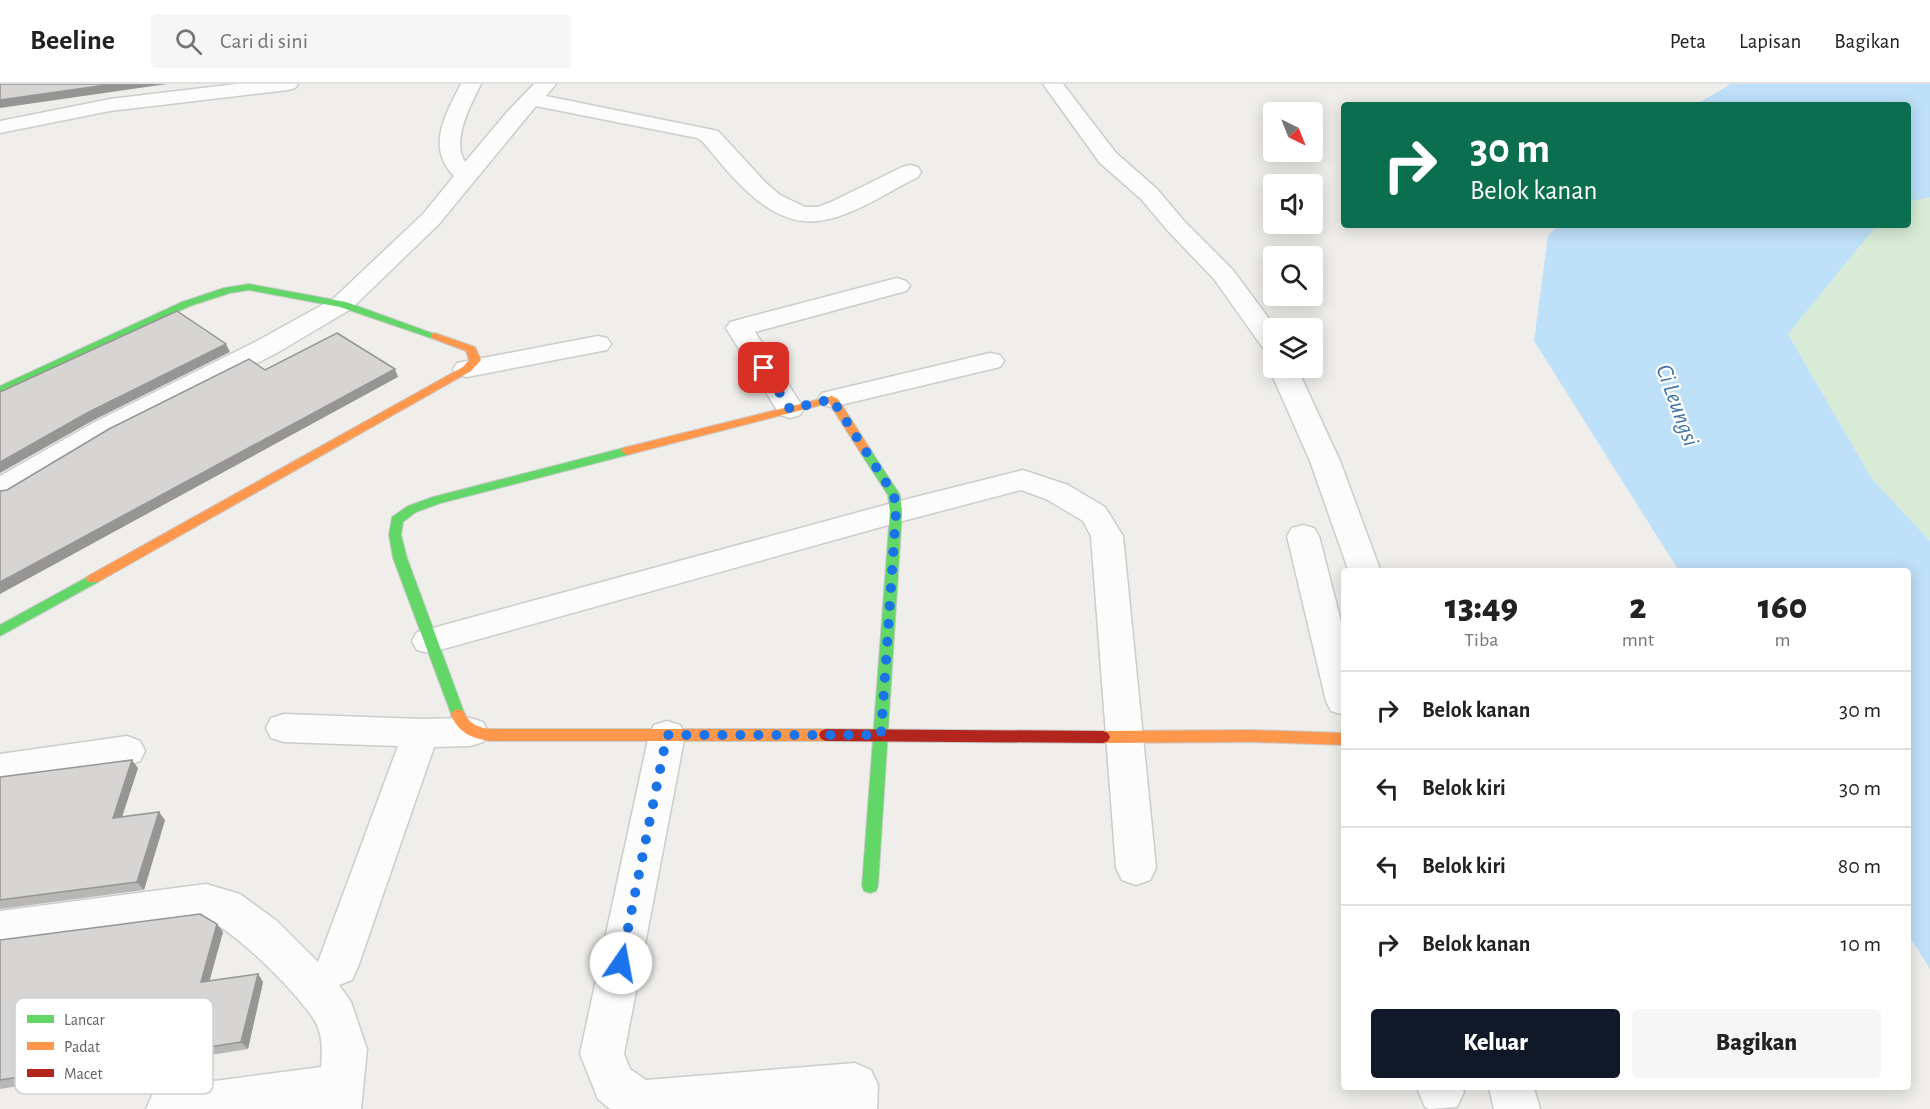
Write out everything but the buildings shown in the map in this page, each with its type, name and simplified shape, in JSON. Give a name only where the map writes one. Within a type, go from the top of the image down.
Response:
[{"type":"street","points":[[0,114],[96,91],[208,84]]},
{"type":"street","points":[[0,128],[110,105],[288,84]]},
{"type":"street","points":[[465,174],[452,159],[450,152],[452,132],[471,84]]},
{"type":"street","points":[[1053,84],[1108,158],[1149,194],[1176,226],[1223,274],[1263,330]]},
{"type":"street","points":[[0,489],[103,429],[265,348],[342,304],[431,219],[465,174],[538,92],[710,136],[760,191],[803,214],[828,211],[910,172]]},
{"type":"street","points":[[790,409],[739,328],[897,286]]},
{"type":"street","points":[[0,390],[186,304],[228,290],[249,287],[342,304],[471,349],[475,360],[467,369]]},
{"type":"street","points":[[0,631],[467,369],[598,344]]},
{"type":"street","points":[[470,732],[461,722],[400,558],[395,535],[397,520],[412,509],[437,500],[790,409],[990,361]]},
{"type":"street","points":[[1288,378],[1325,461],[1364,568]]},
{"type":"street","points":[[832,399],[894,495],[896,512],[870,886]]},
{"type":"street","points":[[429,641],[896,512],[1023,480],[1057,492],[1094,514],[1107,536],[1122,738],[1136,868]]},
{"type":"street","points":[[1303,536],[1341,689]]},
{"type":"street","points":[[284,728],[421,734],[470,732],[490,735],[881,735],[1122,738],[1298,736],[1341,740]]},
{"type":"street","points":[[337,967],[421,734]]},
{"type":"street","points":[[667,735],[602,1054],[614,1084],[639,1103],[855,1085],[854,1109]]},
{"type":"street","points":[[0,770],[127,751]]},
{"type":"street","points":[[0,929],[206,902],[226,907],[269,942],[315,988],[336,1016],[345,1048],[339,1098],[169,1109]]},
{"type":"street","points":[[1512,1090],[1517,1109]]},
{"type":"green space","points":[[1930,197],[1930,541],[1872,479],[1788,334],[1875,228],[1911,228],[1911,201]]},
{"type":"water","points":[[1731,84],[1930,84],[1930,197],[1911,201],[1911,102],[1700,102]]},
{"type":"water","name":"Ci Leungsi","points":[[1555,228],[1875,228],[1788,334],[1872,479],[1930,541],[1930,969],[1911,939],[1911,568],[1677,568],[1534,341],[1548,236]]},
{"type":"traffic: fast","points":[[0,390],[186,304],[228,290],[249,287],[342,304],[435,336]]},
{"type":"traffic: fast","points":[[458,715],[400,558],[395,535],[397,520],[412,509],[437,500],[627,451]]},
{"type":"traffic: fast","points":[[866,452],[894,495],[896,512],[870,886]]},
{"type":"traffic: fast","points":[[0,631],[93,579]]},
{"type":"traffic: slow","points":[[93,579],[467,369],[475,360],[471,349],[435,336]]},
{"type":"traffic: slow","points":[[627,451],[832,399],[866,452]]},
{"type":"traffic: slow","points":[[458,715],[463,725],[470,730],[490,735],[826,735]]},
{"type":"traffic: slow","points":[[1103,737],[1252,736],[1341,739]]},
{"type":"traffic: jam","points":[[826,735],[1103,737]]},
{"type":"route","points":[[621,963],[667,735],[881,735],[896,512],[894,495],[832,399],[790,409],[764,368]]}]
